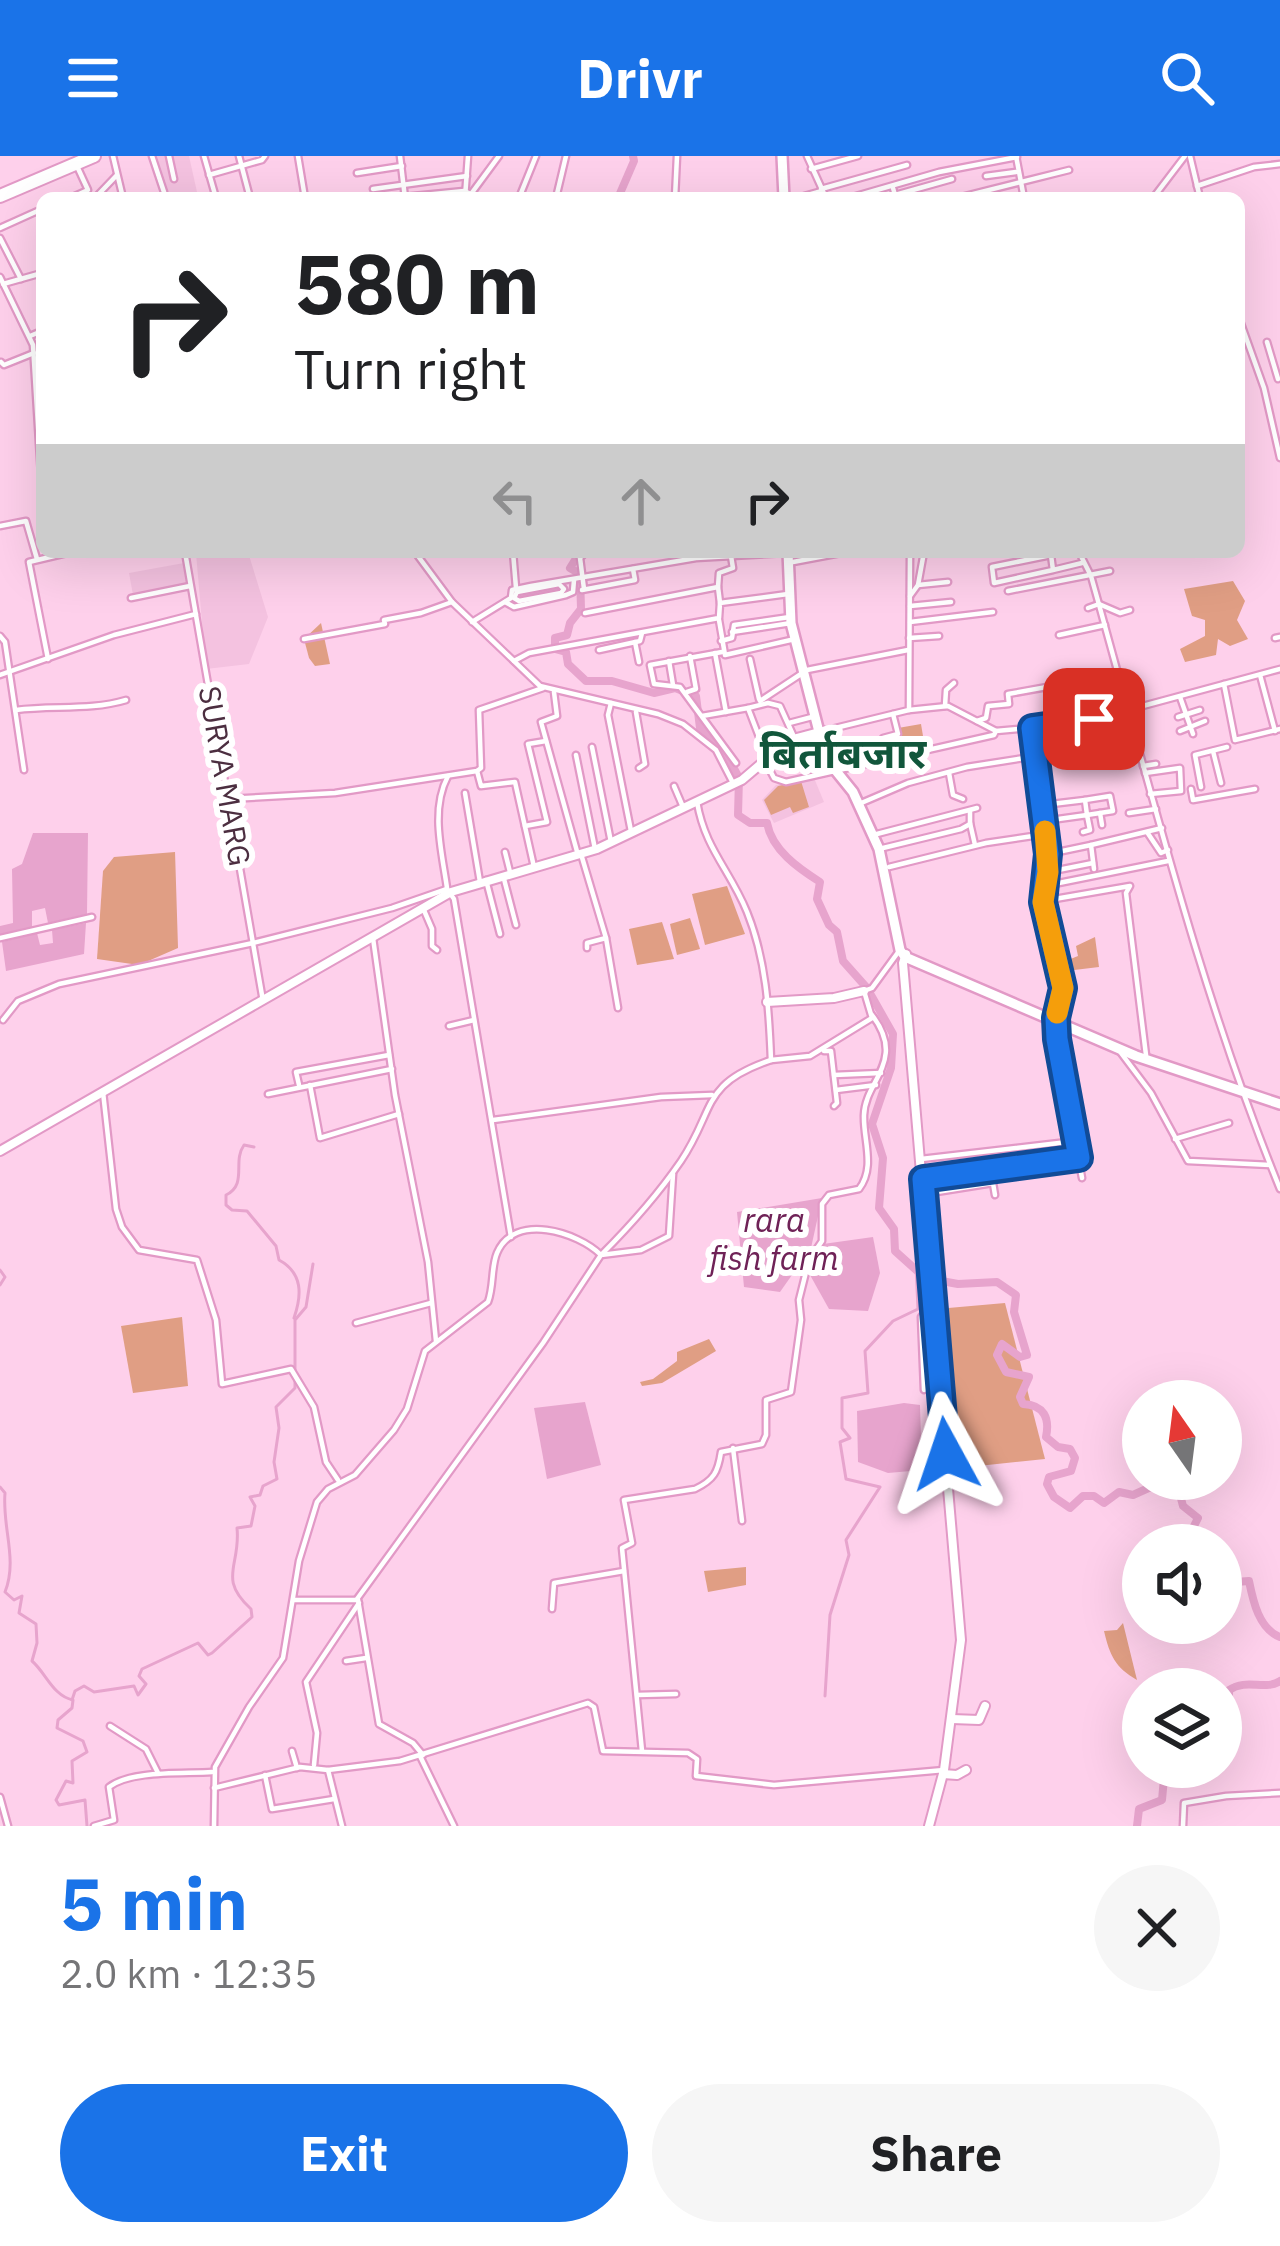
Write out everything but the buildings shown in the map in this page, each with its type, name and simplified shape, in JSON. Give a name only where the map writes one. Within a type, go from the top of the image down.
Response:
[{"type":"highway","points":[[0,196],[94,156]]},
{"type":"main road","points":[[780,156],[782,192]]},
{"type":"main road","points":[[790,558],[790,620],[806,671]]},
{"type":"main road","points":[[791,594],[821,731],[836,770],[861,803],[887,865]]},
{"type":"main road","points":[[875,835],[884,848],[904,952],[1117,1047],[1280,1102]]},
{"type":"main road","points":[[1117,1047],[1240,1089]]},
{"type":"street","points":[[112,156],[122,192]]},
{"type":"street","points":[[152,156],[164,192]]},
{"type":"street","points":[[169,156],[174,179]]},
{"type":"street","points":[[204,156],[214,192]]},
{"type":"street","points":[[238,156],[248,192]]},
{"type":"street","points":[[209,176],[265,156]]},
{"type":"street","points":[[298,156],[304,192]]},
{"type":"street","points":[[400,156],[405,192]]},
{"type":"street","points":[[465,192],[468,156]]},
{"type":"street","points":[[472,192],[499,156]]},
{"type":"street","points":[[521,192],[536,156]]},
{"type":"street","points":[[557,192],[566,156]]},
{"type":"street","points":[[675,192],[677,156]]},
{"type":"street","points":[[807,156],[823,192],[908,165]]},
{"type":"street","points":[[811,169],[858,156]]},
{"type":"street","points":[[870,192],[1016,156],[1023,192]]},
{"type":"street","points":[[1188,156],[1198,192]]},
{"type":"street","points":[[1158,192],[1188,156]]},
{"type":"street","points":[[1250,156],[1254,167]]},
{"type":"street","points":[[76,164],[88,190],[84,192]]},
{"type":"street","points":[[1197,186],[1254,167],[1280,164]]},
{"type":"street","points":[[356,173],[402,166]]},
{"type":"street","points":[[986,176],[1069,170]]},
{"type":"street","points":[[101,192],[118,175]]},
{"type":"street","points":[[373,189],[466,176]]},
{"type":"street","points":[[974,192],[1020,176]]},
{"type":"street","points":[[911,192],[952,179]]},
{"type":"street","points":[[892,186],[894,192]]},
{"type":"street","points":[[0,228],[36,212]]},
{"type":"street","points":[[0,238],[21,279]]},
{"type":"street","points":[[36,275],[2,280],[30,336],[36,388]]},
{"type":"street","points":[[30,336],[36,334]]},
{"type":"street","points":[[1245,335],[1264,388],[1280,458]]},
{"type":"street","points":[[1264,388],[1279,379],[1267,342]]},
{"type":"street","points":[[1,362],[34,353]]},
{"type":"street","points":[[0,526],[26,520],[36,553]]},
{"type":"street","points":[[46,558],[29,564],[48,659]]},
{"type":"street","name":"SURYA MARG","points":[[186,558],[263,1000]]},
{"type":"street","points":[[420,558],[452,602],[543,688],[683,724],[716,750],[738,781]]},
{"type":"street","points":[[513,558],[516,589]]},
{"type":"street","points":[[580,558],[583,590],[635,582],[633,569]]},
{"type":"street","points":[[505,602],[514,607],[566,595],[572,592],[572,581],[716,558]]},
{"type":"street","points":[[726,712],[718,652],[718,586],[719,573],[733,568],[731,558]]},
{"type":"street","points":[[909,710],[910,558]]},
{"type":"street","points":[[910,596],[918,585],[923,558]]},
{"type":"street","points":[[1036,558],[992,567],[994,583],[1082,563]]},
{"type":"street","points":[[1052,558],[1060,583]]},
{"type":"street","points":[[1081,558],[1091,576],[1169,861],[1240,1089],[1280,1189]]},
{"type":"street","points":[[1008,591],[1110,572]]},
{"type":"street","points":[[472,622],[505,602],[516,589],[575,576],[579,580]]},
{"type":"street","points":[[918,585],[948,582]]},
{"type":"street","points":[[559,584],[562,593],[520,601],[514,598],[518,592],[559,584]]},
{"type":"street","points":[[131,598],[191,586]]},
{"type":"street","points":[[585,613],[718,586]]},
{"type":"street","points":[[720,603],[791,594]]},
{"type":"street","points":[[304,639],[385,624],[384,620],[452,602]]},
{"type":"street","points":[[910,606],[951,602]]},
{"type":"street","points":[[1088,608],[1099,604],[1120,613],[1130,610]]},
{"type":"street","points":[[910,622],[994,612]]},
{"type":"street","points":[[0,675],[115,635],[196,614]]},
{"type":"street","points":[[514,661],[529,653],[719,618]]},
{"type":"street","points":[[721,641],[732,638],[732,632],[790,620]]},
{"type":"street","points":[[1059,635],[1105,625]]},
{"type":"street","points":[[599,650],[632,643],[642,639],[642,633]]},
{"type":"street","points":[[0,636],[24,770]]},
{"type":"street","points":[[909,638],[939,636]]},
{"type":"street","points":[[736,764],[685,692],[652,683],[650,664],[718,652],[724,655],[795,639]]},
{"type":"street","points":[[630,653],[632,643]]},
{"type":"street","points":[[632,643],[638,662]]},
{"type":"street","points":[[702,716],[760,703],[806,671],[908,650]]},
{"type":"street","points":[[685,692],[696,689],[690,656]]},
{"type":"street","points":[[750,659],[760,703]]},
{"type":"street","points":[[668,660],[673,686]]},
{"type":"street","points":[[3,1020],[18,1001],[59,984],[253,943],[579,855],[738,781],[794,737],[945,706],[996,731],[1071,725],[1280,669]]},
{"type":"street","points":[[977,721],[986,718],[988,706],[1009,704],[1008,694],[1119,674]]},
{"type":"street","points":[[1224,684],[1235,740],[1277,730],[1260,675]]},
{"type":"street","points":[[945,706],[946,690],[954,683]]},
{"type":"street","points":[[228,799],[335,793],[477,771],[481,768],[479,710],[543,688]]},
{"type":"street","points":[[554,692],[557,716],[541,722],[606,938],[618,1007]]},
{"type":"street","points":[[1180,697],[1193,730]]},
{"type":"street","points":[[1071,698],[1071,725]]},
{"type":"street","points":[[16,710],[65,706],[77,710],[126,700]]},
{"type":"street","points":[[611,703],[608,716],[631,831]]},
{"type":"street","points":[[760,703],[780,706],[794,737]]},
{"type":"street","points":[[748,708],[774,778],[781,782],[858,769],[996,731]]},
{"type":"street","points":[[636,709],[645,764],[639,768]]},
{"type":"street","points":[[1178,717],[1200,710]]},
{"type":"street","points":[[884,738],[898,734],[893,714]]},
{"type":"street","points":[[789,723],[817,715]]},
{"type":"street","points":[[1180,731],[1193,730],[1205,721]]},
{"type":"street","points":[[1032,728],[1048,854],[1043,902],[1063,988],[1056,1020],[1082,1178]]},
{"type":"street","points":[[524,826],[547,822],[528,744],[546,741]]},
{"type":"street","points":[[592,747],[610,842]]},
{"type":"street","points":[[1201,787],[1195,755],[1227,747]]},
{"type":"street","points":[[1213,751],[1221,783]]},
{"type":"street","points":[[576,755],[595,849]]},
{"type":"street","points":[[861,803],[949,772],[1037,756]]},
{"type":"street","points":[[1144,770],[1156,764]]},
{"type":"street","points":[[1144,770],[1180,765],[1181,791],[1150,794]]},
{"type":"street","points":[[477,771],[481,786],[514,782],[534,866]]},
{"type":"street","points":[[949,772],[953,795],[963,799]]},
{"type":"street","points":[[448,776],[438,823],[511,1238]]},
{"type":"street","points":[[674,786],[683,807]]},
{"type":"street","points":[[1191,789],[1193,800],[1255,789]]},
{"type":"street","points":[[465,794],[483,881],[500,934]]},
{"type":"street","points":[[1043,806],[1110,796],[1113,811],[1044,821]]},
{"type":"street","points":[[1084,832],[1090,830],[1085,800]]},
{"type":"street","points":[[697,802],[703,835],[747,912],[761,952],[771,1060]]},
{"type":"street","points":[[875,835],[973,809],[970,823],[975,845]]},
{"type":"street","points":[[1129,813],[1156,809]]},
{"type":"street","points":[[1100,813],[1102,825]]},
{"type":"street","points":[[884,848],[970,823]]},
{"type":"street","points":[[1048,854],[1162,828]]},
{"type":"street","points":[[1147,832],[1161,853],[1168,850]]},
{"type":"street","points":[[887,865],[1046,835]]},
{"type":"street","points":[[1048,872],[1094,866],[1091,845]]},
{"type":"street","points":[[505,852],[516,925]]},
{"type":"street","points":[[1045,886],[1169,861]]},
{"type":"street","points":[[1126,869],[1146,1055]]},
{"type":"street","points":[[1043,902],[1130,886]]},
{"type":"street","points":[[0,1151],[449,891]]},
{"type":"street","points":[[423,908],[437,950]]},
{"type":"street","points":[[0,938],[92,917]]},
{"type":"street","points":[[373,938],[399,1114],[428,1262],[436,1342]]},
{"type":"street","points":[[587,948],[587,943],[606,938]]},
{"type":"street","points":[[767,1002],[867,990],[904,952]]},
{"type":"street","points":[[904,952],[961,1640],[944,1772],[929,1826]]},
{"type":"street","points":[[642,1750],[622,1549],[632,1543],[626,1497],[695,1489],[715,1477],[721,1451],[762,1444],[766,1400],[791,1392],[801,1320],[799,1300],[809,1259],[822,1241],[822,1204],[829,1195],[864,1185],[868,1142],[864,1111],[881,1073],[884,1036],[872,1015],[867,990]]},
{"type":"street","points":[[214,1826],[214,1772],[240,1721],[283,1658],[299,1561],[317,1502],[356,1474],[394,1430],[407,1408],[423,1356],[488,1302],[495,1258],[511,1238],[538,1228],[590,1244],[602,1255],[641,1250],[669,1236],[670,1184],[712,1095],[740,1071],[818,1051],[872,1015]]},
{"type":"street","points":[[449,1026],[474,1020]]},
{"type":"street","points":[[1117,1047],[1151,1093],[1191,1162],[1270,1165]]},
{"type":"street","points":[[818,1051],[831,1052],[834,1106]]},
{"type":"street","points":[[300,1088],[296,1072],[389,1054]]},
{"type":"street","points":[[268,1094],[392,1069]]},
{"type":"street","points":[[834,1075],[881,1073]]},
{"type":"street","points":[[310,1085],[320,1138],[399,1114]]},
{"type":"street","points":[[836,1090],[876,1085]]},
{"type":"street","points":[[103,1092],[108,1163],[122,1227],[139,1250],[197,1260],[216,1320],[222,1384],[291,1369],[314,1407],[326,1462],[340,1482]]},
{"type":"street","points":[[493,1120],[661,1097],[712,1095]]},
{"type":"street","points":[[1175,1139],[1229,1123]]},
{"type":"street","points":[[921,1159],[1077,1141]]},
{"type":"street","points":[[923,1179],[1079,1158]]},
{"type":"street","points":[[314,1766],[317,1733],[305,1682],[602,1255],[675,1169]]},
{"type":"street","points":[[991,1169],[995,1195]]},
{"type":"street","points":[[924,1194],[993,1183]]},
{"type":"street","points":[[924,1390],[921,1317],[933,1303]]},
{"type":"street","points":[[356,1322],[431,1304]]},
{"type":"street","points":[[734,1448],[742,1521]]},
{"type":"street","points":[[552,1609],[554,1583],[624,1571]]},
{"type":"street","points":[[293,1600],[358,1601]]},
{"type":"street","points":[[358,1601],[379,1724],[413,1743],[454,1826]]},
{"type":"street","points":[[346,1661],[366,1658]]},
{"type":"street","points":[[637,1695],[676,1694]]},
{"type":"street","points":[[214,1788],[297,1768],[328,1769],[422,1756],[588,1703],[594,1707],[603,1750],[688,1753],[697,1760],[696,1776],[761,1785],[944,1772],[957,1775],[966,1770]]},
{"type":"street","points":[[952,1719],[979,1720],[985,1706]]},
{"type":"street","points":[[110,1726],[146,1750],[158,1773]]},
{"type":"street","points":[[292,1751],[297,1768]]},
{"type":"street","points":[[328,1769],[342,1826]]},
{"type":"street","points":[[94,1826],[114,1820],[111,1784],[158,1773],[214,1772]]},
{"type":"street","points":[[265,1775],[272,1809],[334,1799]]},
{"type":"street","points":[[1183,1826],[1184,1803],[1280,1793]]},
{"type":"street","points":[[0,1797],[8,1826]]},
{"type":"shaded area","points":[[154,156],[189,156],[197,192],[166,192]]},
{"type":"shaded area","points":[[196,558],[250,558],[268,617],[249,664],[206,669]]},
{"type":"shaded area","points":[[184,563],[191,584],[133,595],[129,573]]},
{"type":"shaded area","points":[[1233,581],[1245,601],[1237,620],[1248,639],[1230,646],[1218,639],[1216,655],[1185,662],[1180,649],[1205,636],[1205,620],[1192,616],[1184,589]]},
{"type":"shaded area","points":[[321,623],[330,664],[315,666],[304,639]]},
{"type":"shaded area","points":[[921,724],[925,748],[904,753],[898,728]]},
{"type":"shaded area","points":[[814,778],[824,802],[774,823],[762,800],[776,785]]},
{"type":"shaded area","points":[[801,781],[809,807],[793,813],[790,807],[771,815],[764,800],[778,786]]},
{"type":"shaded area","points":[[175,852],[178,948],[139,965],[97,959],[103,871],[114,857]]},
{"type":"shaded area","points":[[727,886],[745,934],[705,945],[692,894]]},
{"type":"shaded area","points":[[690,918],[700,949],[677,955],[670,924]]},
{"type":"shaded area","points":[[662,922],[674,959],[637,965],[629,929]]},
{"type":"shaded area","points":[[1095,937],[1099,967],[1066,971],[1063,962],[1078,956],[1076,946]]},
{"type":"shaded area","points":[[1005,1303],[1045,1459],[950,1469],[937,1381],[937,1309]]},
{"type":"shaded area","points":[[182,1317],[188,1386],[133,1393],[121,1326]]},
{"type":"shaded area","points":[[709,1339],[716,1351],[662,1383],[642,1386],[640,1382],[653,1379],[677,1361],[677,1352]]},
{"type":"shaded area","points":[[746,1567],[746,1585],[708,1592],[704,1571]]},
{"type":"shaded area","points":[[1122,1624],[1122,1644],[1128,1644],[1134,1668],[1122,1669],[1114,1660],[1104,1631],[1117,1630]]},
{"type":"water","points":[[33,833],[88,833],[87,914],[48,923],[45,908],[32,911],[32,928],[0,935],[0,926],[13,923],[12,869],[22,864]]},
{"type":"water","points":[[86,923],[84,954],[6,971],[2,942],[37,933],[40,945],[53,943],[52,930]]},
{"type":"water","name":"rara fish farm","points":[[822,1198],[811,1248],[780,1292],[744,1287],[737,1212]]},
{"type":"water","name":"rara fish farm","points":[[873,1237],[880,1273],[868,1311],[829,1309],[810,1275],[823,1244]]},
{"type":"water","points":[[585,1402],[601,1465],[547,1479],[534,1408]]},
{"type":"water","points":[[920,1405],[922,1470],[888,1473],[858,1462],[857,1411]]},
{"type":"waterway","points":[[621,192],[633,156]]},
{"type":"waterway","points":[[576,558],[570,568],[580,574],[581,609],[567,635],[555,638],[555,649],[566,652],[568,664],[586,681],[612,681],[654,693],[675,688],[696,696],[700,728],[722,746],[739,778],[738,815],[750,823],[767,823],[780,850],[820,882],[817,899],[837,932],[843,961],[867,988],[893,1034],[891,1068],[872,1124],[883,1158],[879,1208],[894,1229],[895,1251],[925,1278],[958,1284],[997,1282],[1016,1295],[1014,1312],[1027,1355],[1020,1357],[1002,1344],[997,1355],[1006,1372],[1029,1377],[1020,1397],[1023,1404],[1041,1410],[1046,1437],[1070,1449],[1075,1458],[1071,1471],[1049,1477],[1047,1484],[1054,1497],[1070,1508],[1083,1496],[1104,1503],[1119,1492],[1133,1495],[1171,1484],[1179,1491],[1183,1506],[1198,1518],[1195,1524]]},
{"type":"waterway","points":[[254,1147],[244,1145],[238,1179],[226,1195],[226,1205],[247,1211],[276,1246],[279,1260],[293,1271],[299,1293],[294,1318]]},
{"type":"waterway","points":[[72,1700],[84,1686],[94,1692],[134,1686],[138,1695],[146,1684],[139,1676],[142,1669],[198,1643],[208,1655],[252,1617],[233,1580],[237,1528],[251,1526],[255,1506],[250,1497],[260,1495],[263,1486],[277,1479],[276,1407],[295,1388],[295,1320],[306,1307],[313,1264]]},
{"type":"waterway","points":[[825,1696],[830,1615],[849,1555],[846,1540],[880,1487],[846,1479],[840,1442],[850,1438],[842,1428],[842,1398],[868,1393],[865,1351],[893,1321],[918,1309],[916,1266]]},
{"type":"waterway","points":[[0,1270],[5,1277],[0,1285]]},
{"type":"waterway","points":[[0,1487],[5,1493],[10,1555],[5,1592],[14,1600],[22,1596],[19,1613],[36,1624],[32,1661],[55,1689],[73,1700],[57,1728],[83,1741],[87,1752],[72,1761],[73,1783],[66,1781],[56,1800],[59,1805],[85,1800],[87,1826]]},
{"type":"waterway","points":[[1242,1582],[1249,1581],[1262,1621],[1280,1637]]},
{"type":"waterway","points":[[1242,1685],[1280,1681]]},
{"type":"waterway","points":[[1137,1826],[1139,1809],[1162,1800],[1163,1788]]},
{"type":"slow traffic","points":[[1045,831],[1048,872],[1043,902],[1063,988],[1057,1013]]},
{"type":"district","name":"बिर्ताबजार","points":[[843,753]]},
{"type":"route","points":[[946,1454],[923,1179],[1079,1158],[1057,1039],[1062,975],[1043,902],[1048,854],[1032,728],[1094,719]]}]
